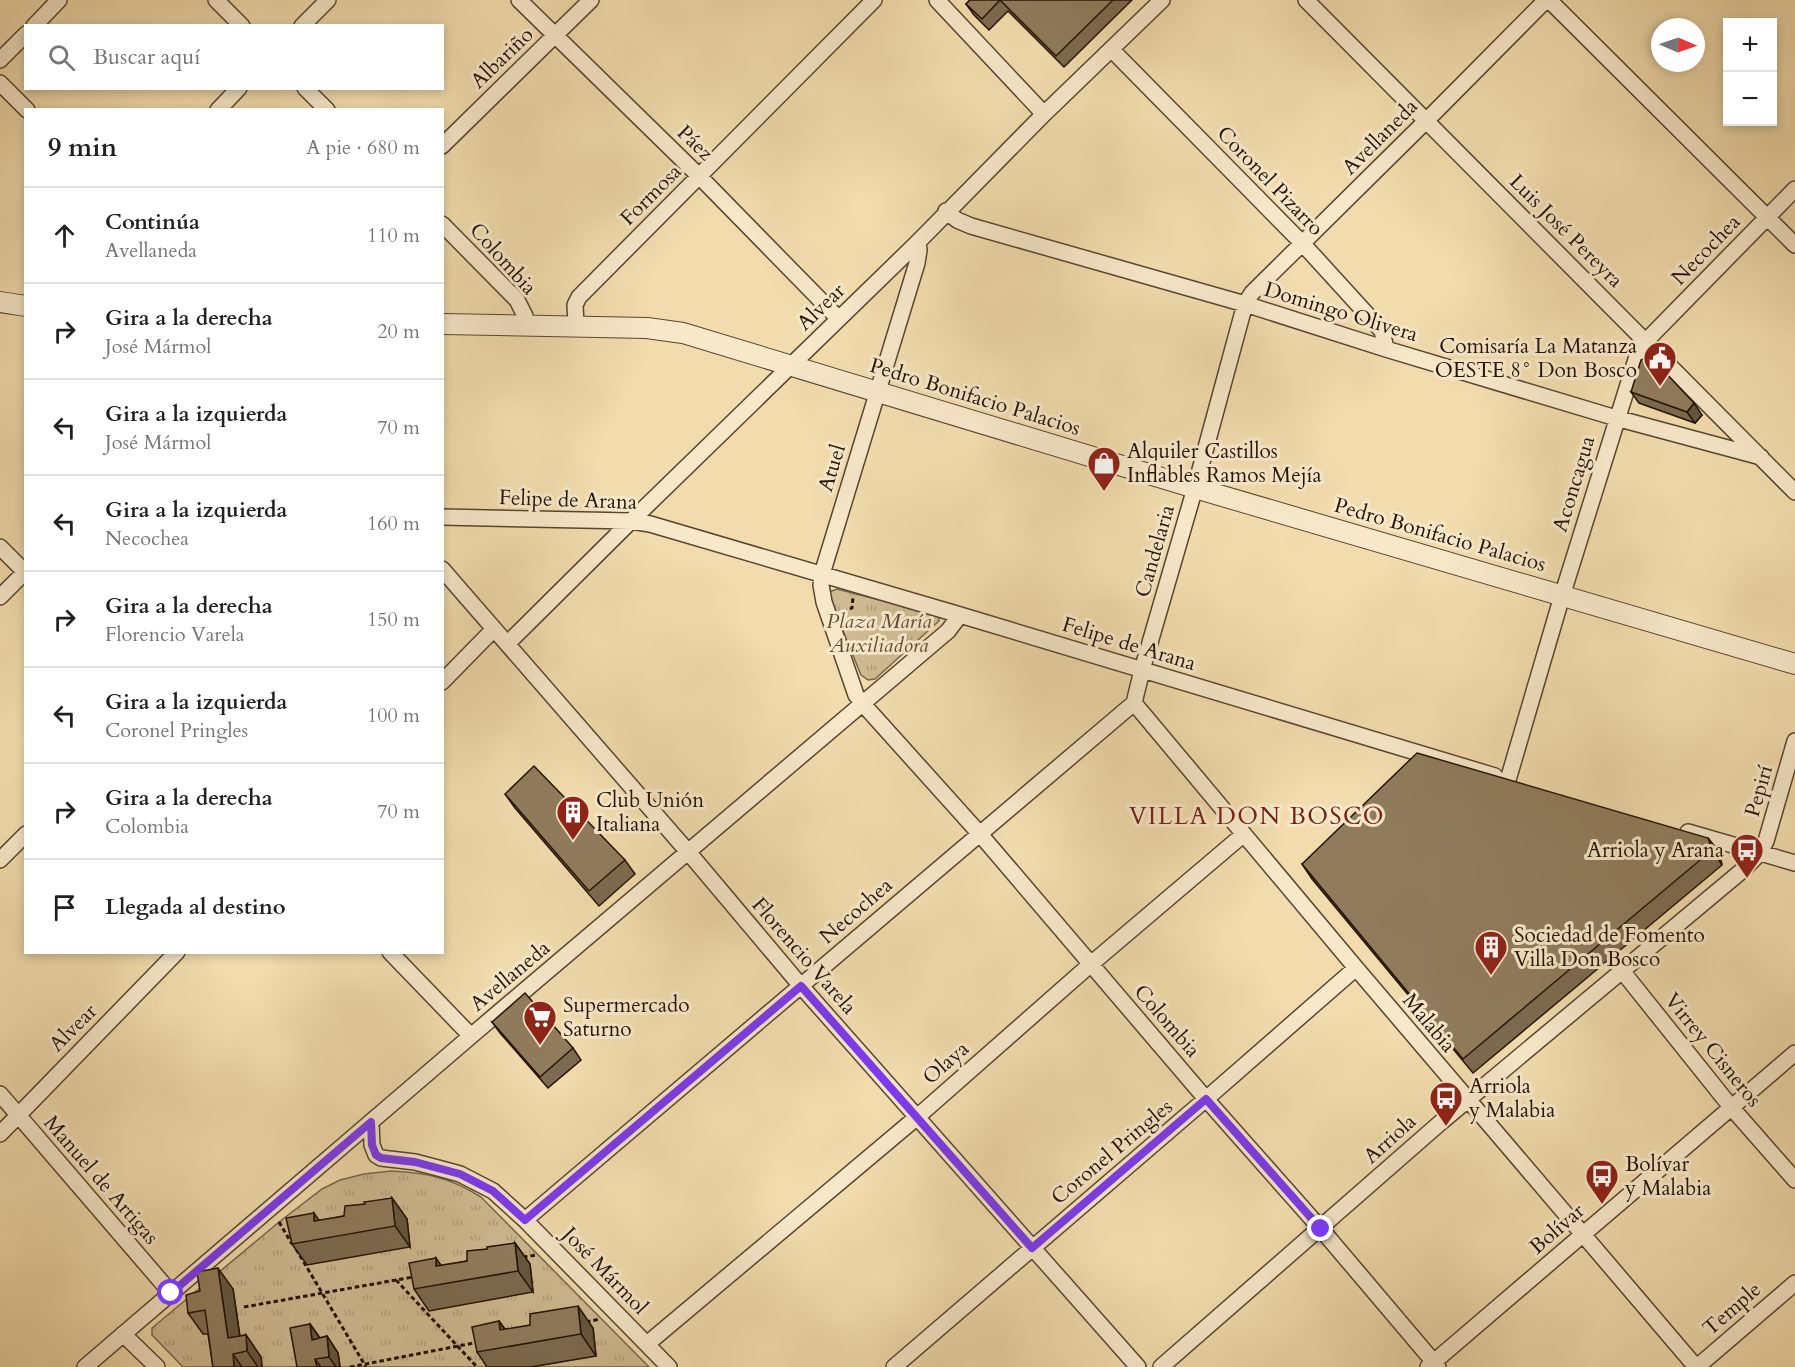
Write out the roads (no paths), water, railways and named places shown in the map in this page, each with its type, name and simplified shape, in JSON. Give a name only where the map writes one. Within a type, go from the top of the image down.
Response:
[{"type":"street","points":[[36,24],[59,0]]},
{"type":"street","points":[[216,0],[240,24]]},
{"type":"street","points":[[304,24],[328,0]]},
{"type":"street","name":"Páez","points":[[519,0],[699,176],[839,319]]},
{"type":"street","name":"Albariño","points":[[444,144],[591,0]]},
{"type":"street","name":"Formosa","points":[[576,326],[575,305],[579,297],[874,0]]},
{"type":"street","points":[[937,0],[1044,114]]},
{"type":"street","name":"Alvear","points":[[508,643],[1162,0]]},
{"type":"street","name":"Luis José Pereyra","points":[[1306,0],[1795,492]]},
{"type":"street","points":[[1547,0],[1795,245]]},
{"type":"street","name":"Avellaneda","points":[[1245,304],[1252,293],[1547,0]]},
{"type":"street","points":[[0,60],[24,36]]},
{"type":"street","name":"Coronel Pizarro","points":[[1112,50],[1302,243],[1382,331],[1386,349]]},
{"type":"street","points":[[0,83],[25,108]]},
{"type":"street","points":[[220,108],[237,90]]},
{"type":"street","points":[[307,90],[325,108]]},
{"type":"street","name":"Necochea","points":[[1646,341],[1795,189]]},
{"type":"street","name":"Domingo Olivera","points":[[946,211],[957,220],[970,226],[1245,304],[1616,418],[1761,457]]},
{"type":"street","name":"Colombia","points":[[444,226],[517,300],[525,316],[523,325]]},
{"type":"street","name":"Atuel","points":[[863,704],[856,695],[824,602],[822,574],[917,263],[918,242]]},
{"type":"street","name":"Candelaria","points":[[1142,670],[1245,304]]},
{"type":"street","name":"Pedro Bonifacio Palacios","points":[[444,324],[647,328],[683,333],[1195,488],[1795,664]]},
{"type":"street","name":"Aconcagua","points":[[1514,781],[1562,596],[1616,418],[1638,352],[1646,341]]},
{"type":"street","name":"Felipe de Arana","points":[[444,518],[631,521],[650,524],[1514,781]]},
{"type":"street","points":[[0,547],[24,571]]},
{"type":"street","name":"Florencio Varela","points":[[444,571],[916,1118],[1138,1367]]},
{"type":"street","points":[[0,597],[24,573]]},
{"type":"street","name":"Avellaneda","points":[[85,1367],[948,632],[960,615]]},
{"type":"street","points":[[444,680],[494,629]]},
{"type":"street","points":[[1134,703],[1142,670]]},
{"type":"street","name":"Necochea","points":[[525,1220],[1134,703]]},
{"type":"street","name":"Malabia","points":[[1134,703],[1696,1367]]},
{"type":"street","name":"Colombia","points":[[863,704],[979,833],[1206,1099],[1321,1229],[1433,1365]]},
{"type":"street","name":"Pepirí","points":[[1760,853],[1766,841],[1795,741]]},
{"type":"street","points":[[1668,826],[1795,863]]},
{"type":"street","name":"Olaya","points":[[647,1344],[916,1118],[1091,964],[1244,834]]},
{"type":"street","points":[[0,860],[24,836]]},
{"type":"street","name":"Arriola","points":[[1161,1367],[1468,1100],[1623,972],[1760,853]]},
{"type":"street","name":"Alvear","points":[[0,1134],[175,954]]},
{"type":"street","points":[[392,954],[471,1036]]},
{"type":"street","name":"Coronel Pringles","points":[[894,1367],[1356,968]]},
{"type":"street","name":"Virrey Cisneros","points":[[1623,972],[1731,1107],[1795,1179]]},
{"type":"street","name":"Bolívar","points":[[1433,1365],[1795,1053]]},
{"type":"street","name":"Manuel de Artigas","points":[[0,1094],[171,1293]]},
{"type":"street","name":"José Mármol","points":[[371,1122],[372,1145],[376,1155],[381,1158],[415,1162],[460,1174],[493,1191],[525,1220],[669,1367]]},
{"type":"street","name":"Temple","points":[[1696,1367],[1795,1283]]},
{"type":"street","points":[[123,1334],[157,1367]]},
{"type":"place","name":"Comisaría La Matanza OESTE 8° Don Bosco","points":[[1660,387]]},
{"type":"place","name":"Alquiler Castillos Inflables Ramos Mejía","points":[[1104,492]]},
{"type":"place","name":"Club Unión Italiana","points":[[573,841]]},
{"type":"place","name":"Arriola y Arana","points":[[1747,879]]},
{"type":"place","name":"Sociedad de Fomento Villa Don Bosco","points":[[1491,976]]},
{"type":"place","name":"Supermercado Saturno","points":[[540,1046]]},
{"type":"place","name":"Arriola y Malabia","points":[[1446,1127]]},
{"type":"place","name":"Bolívar y Malabia","points":[[1602,1205]]},
{"type":"district","name":"VILLA DON BOSCO","points":[[1257,816]]},
{"type":"park label","name":"Plaza María Auxiliadora","points":[[879,633]]}]
